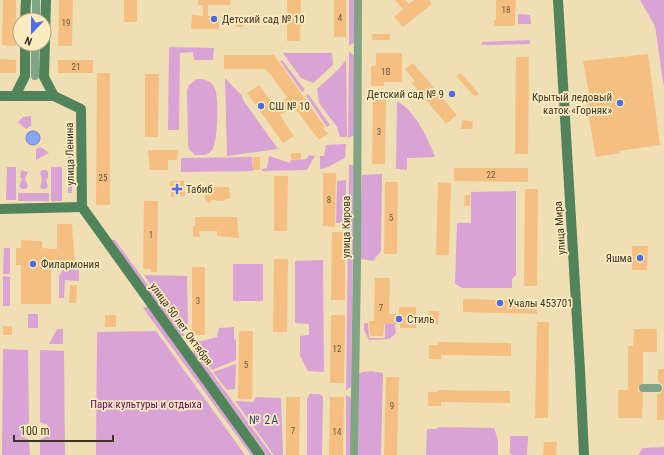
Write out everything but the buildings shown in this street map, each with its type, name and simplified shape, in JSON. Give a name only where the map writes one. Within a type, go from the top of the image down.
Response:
[{"type":"main road","points":[[25,12],[26,0]]},
{"type":"main road","points":[[0,96],[54,96],[44,77],[46,0]]},
{"type":"main road","name":"улица Мира","points":[[558,0],[584,455]]},
{"type":"main road","points":[[15,96],[25,76],[25,52]]},
{"type":"main road","name":"улица Ленина","points":[[54,96],[81,109],[82,208]]},
{"type":"main road","points":[[0,209],[82,208]]},
{"type":"main road","name":"улица 50 лет Октября","points":[[82,208],[260,455]]},
{"type":"street","points":[[36,0],[36,12]]},
{"type":"street","name":"улица Кирова","points":[[354,455],[357,263],[358,0]]},
{"type":"street","points":[[35,52],[35,76]]},
{"type":"street","points":[[643,388],[658,388]]},
{"type":"green space","points":[[349,0],[355,0],[355,42],[349,46]]},
{"type":"green space","points":[[640,0],[664,0],[664,88],[655,26]]},
{"type":"green space","points":[[518,14],[530,15],[531,24],[518,24]]},
{"type":"green space","points":[[530,40],[530,44],[482,45],[482,42]]},
{"type":"green space","points":[[169,47],[214,48],[213,60],[194,60],[193,52],[180,53],[179,130],[168,130]]},
{"type":"green space","points":[[349,51],[354,56],[354,135],[348,138]]},
{"type":"green space","points":[[283,53],[332,53],[333,65],[313,83],[301,78]]},
{"type":"green space","points":[[282,60],[305,90],[302,92],[280,61]]},
{"type":"green space","points":[[346,60],[347,137],[340,137],[337,127],[319,103],[317,89],[338,70]]},
{"type":"green space","points":[[225,78],[242,96],[243,100],[278,149],[227,156]]},
{"type":"green space","points":[[197,79],[205,80],[212,84],[215,89],[217,101],[216,139],[212,150],[207,154],[202,155],[195,155],[189,149],[188,144],[187,91],[189,85]]},
{"type":"green space","points":[[308,94],[330,125],[327,127],[306,96]]},
{"type":"green space","points":[[397,101],[404,105],[415,118],[425,134],[435,157],[407,158],[407,170],[396,169]]},
{"type":"green space","points":[[31,116],[31,126],[26,129],[18,122],[23,117]]},
{"type":"green space","points":[[346,144],[345,158],[326,168],[320,169],[320,156],[324,156],[326,145]]},
{"type":"green space","points":[[41,147],[49,153],[36,160],[36,149]]},
{"type":"green space","points":[[68,150],[72,150],[72,193],[68,193]]},
{"type":"green space","points":[[309,155],[315,156],[307,170],[262,171],[262,169],[267,168],[269,156],[290,163],[291,160],[307,159]]},
{"type":"green space","points":[[252,157],[253,171],[181,172],[181,158]]},
{"type":"green space","points":[[349,164],[354,166],[351,387],[346,390]]},
{"type":"green space","points":[[7,167],[16,167],[16,200],[6,200]]},
{"type":"green space","points":[[51,167],[62,167],[62,201],[51,201]]},
{"type":"green space","points":[[21,170],[28,172],[25,179],[28,186],[26,189],[22,189],[19,186],[22,179],[20,177]]},
{"type":"green space","points":[[42,170],[46,170],[48,172],[48,177],[46,180],[48,186],[46,189],[42,189],[40,187],[42,179],[40,173]]},
{"type":"green space","points":[[382,174],[381,251],[373,261],[361,259],[359,253],[362,175]]},
{"type":"green space","points":[[346,180],[346,223],[336,223],[337,181]]},
{"type":"green space","points":[[516,191],[516,275],[512,279],[512,288],[462,288],[455,284],[457,223],[471,223],[471,192]]},
{"type":"green space","points":[[18,193],[49,193],[49,201],[18,201]]},
{"type":"green space","points":[[111,240],[115,240],[185,336],[181,336]]},
{"type":"green space","points":[[4,248],[10,248],[10,274],[3,274]]},
{"type":"green space","points":[[323,260],[324,372],[308,371],[300,356],[300,336],[309,335],[309,324],[295,323],[295,261]]},
{"type":"green space","points":[[233,264],[263,264],[263,301],[233,301]]},
{"type":"green space","points":[[64,268],[79,268],[79,281],[65,280],[64,298],[59,298],[59,276]]},
{"type":"green space","points":[[144,275],[187,276],[188,324],[180,326]]},
{"type":"green space","points":[[3,276],[10,277],[10,306],[3,306]]},
{"type":"green space","points":[[149,306],[256,455],[251,455],[143,308]]},
{"type":"green space","points":[[28,314],[38,314],[38,328],[28,328]]},
{"type":"green space","points":[[364,323],[368,323],[369,337],[371,338],[385,338],[385,324],[395,324],[396,334],[389,339],[369,340],[364,330]]},
{"type":"green space","points":[[234,327],[234,339],[236,340],[236,360],[212,370],[193,343],[217,337],[219,328]]},
{"type":"green space","points":[[57,329],[63,329],[63,344],[49,344]]},
{"type":"green space","name":"Парк культуры и отдыха","points":[[156,331],[245,455],[96,455],[97,332]]},
{"type":"green space","points":[[3,349],[28,350],[29,423],[22,427],[22,436],[29,440],[30,455],[2,455]]},
{"type":"green space","points":[[40,350],[64,351],[65,455],[40,455],[40,440],[48,435],[48,425],[40,422]]},
{"type":"green space","points":[[195,350],[272,455],[267,455],[192,352]]},
{"type":"green space","points":[[236,364],[235,389],[227,390],[213,372]]},
{"type":"green space","points":[[371,371],[383,373],[381,455],[358,455],[359,374]]},
{"type":"green space","points":[[310,394],[320,394],[323,397],[322,455],[307,455],[307,399]]},
{"type":"green space","points":[[346,395],[351,398],[351,455],[346,455]]},
{"type":"green space","points":[[256,397],[281,398],[283,455],[274,455],[235,401],[253,402]]},
{"type":"green space","points":[[438,427],[494,428],[498,440],[498,455],[426,455],[427,429],[437,429]]},
{"type":"green space","points":[[510,436],[528,436],[527,455],[512,455],[510,452]]},
{"type":"green space","points":[[664,447],[664,455],[638,455],[643,448]]},
{"type":"water","points":[[30,131],[36,131],[40,135],[40,141],[36,145],[30,145],[26,141],[26,135]]},
{"type":"place","name":"Детский сад № 10","points":[[214,19]]},
{"type":"place","name":"Детский сад № 9","points":[[452,94]]},
{"type":"place","name":"Крытый ледовый каток «Горняк»","points":[[620,103]]},
{"type":"place","name":"СШ № 10","points":[[261,106]]},
{"type":"place","name":"Табиб","points":[[177,189]]},
{"type":"place","name":"Яшма","points":[[640,258]]},
{"type":"place","name":"Филармония","points":[[33,264]]},
{"type":"place","name":"Учалы 453701","points":[[500,303]]},
{"type":"place","name":"Стиль","points":[[399,319]]},
{"type":"district","name":"№ 2А","points":[[264,420]]}]
